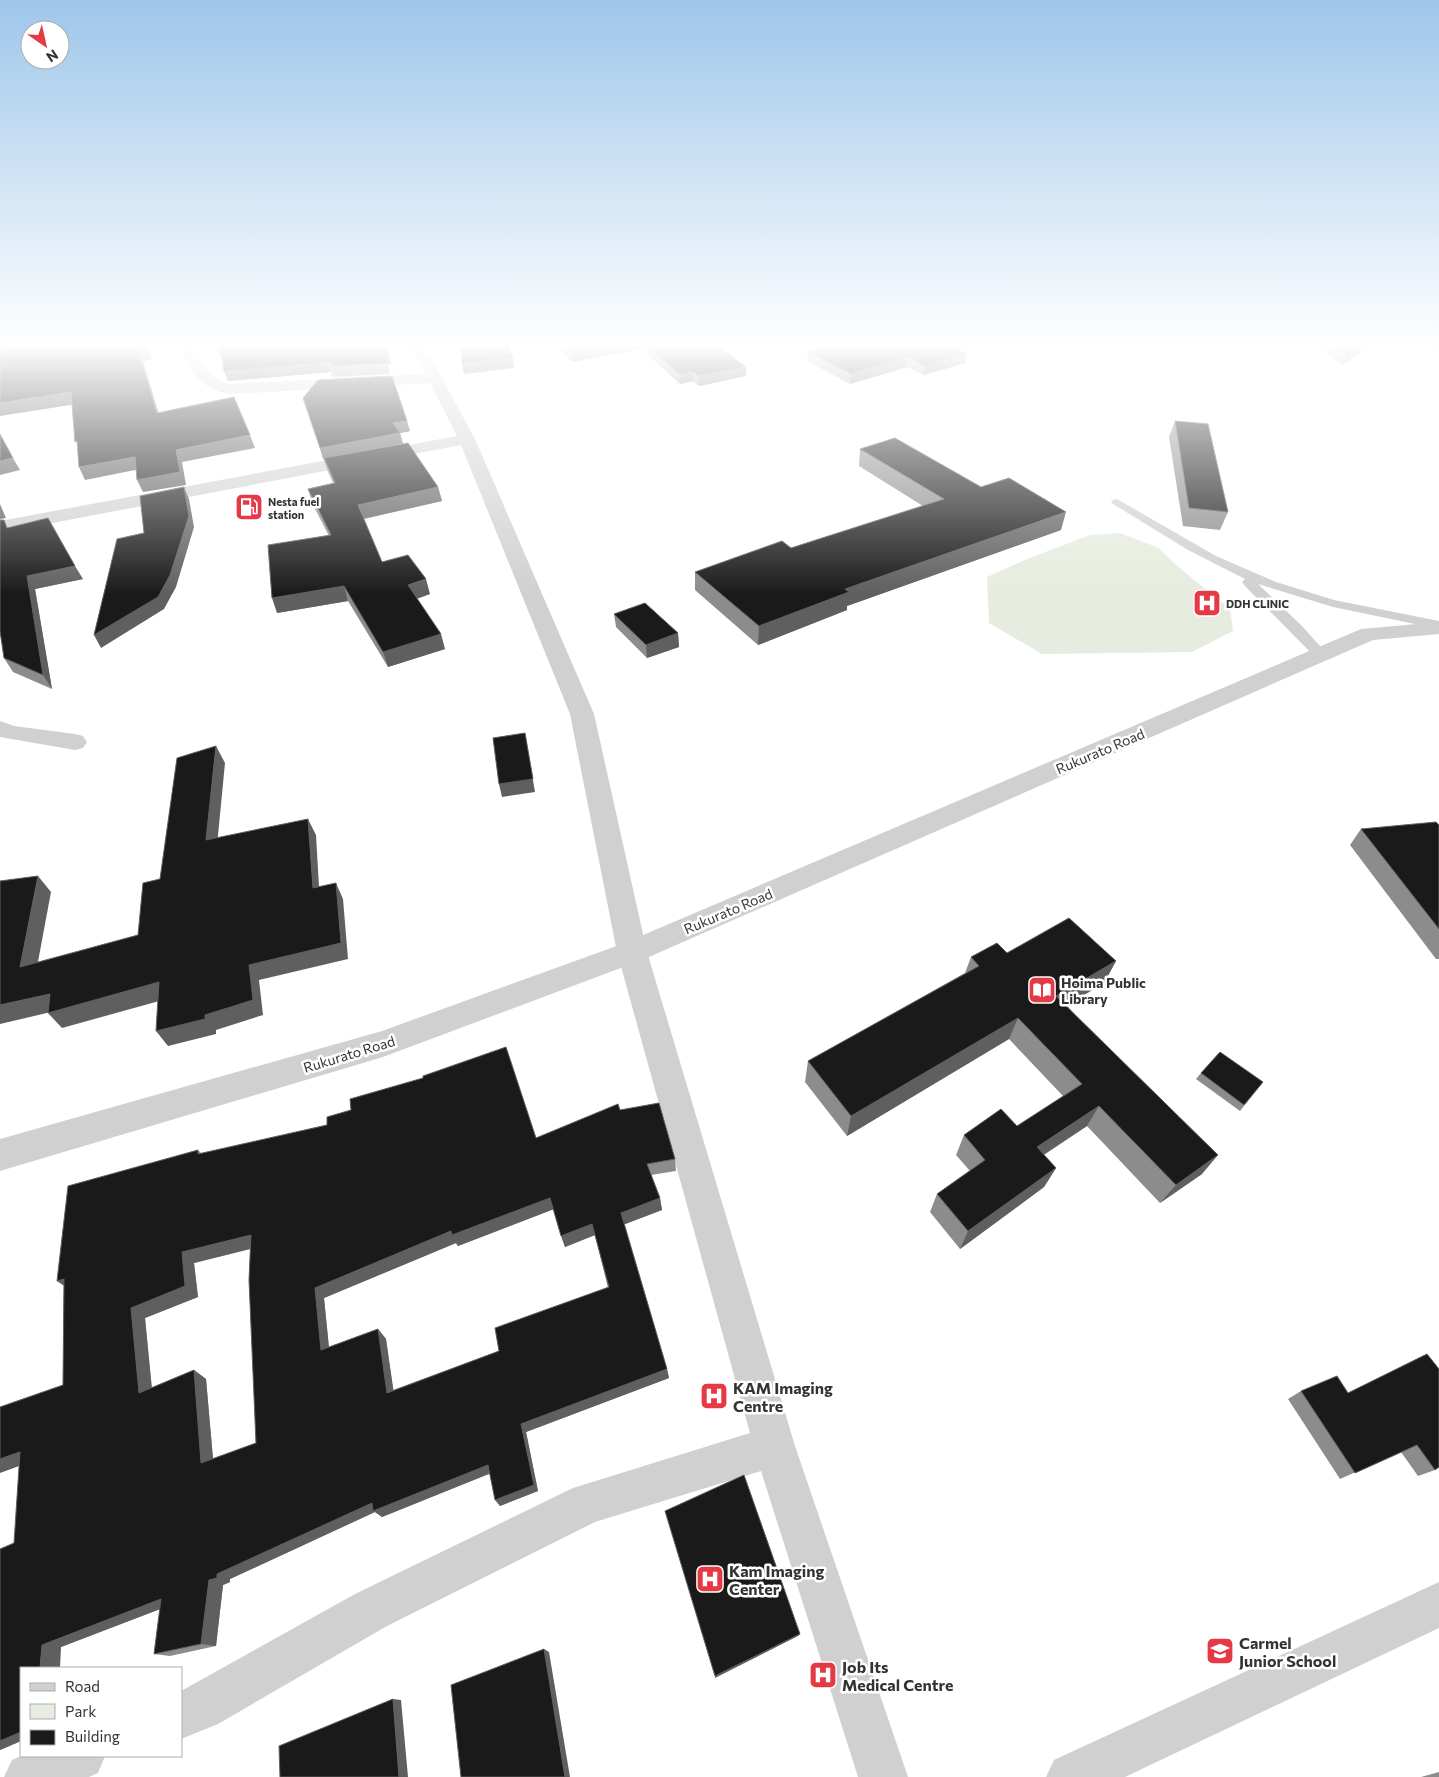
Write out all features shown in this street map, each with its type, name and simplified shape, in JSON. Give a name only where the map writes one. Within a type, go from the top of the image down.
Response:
[{"type":"street","points":[[461,428],[582,714],[632,952],[774,1446],[883,1777]]},
{"type":"street","points":[[0,527],[467,439]]},
{"type":"street","name":"Rukurato Road","points":[[0,1155],[383,1044],[632,952],[1369,634],[1439,627]]},
{"type":"street","points":[[0,728],[11,732],[76,742]]},
{"type":"street","points":[[182,1715],[201,1707],[371,1610],[588,1502],[774,1446]]},
{"type":"street","points":[[1071,1777],[1439,1605]]},
{"type":"street","points":[[28,1777],[78,1757]]},
{"type":"lane","points":[[1116,502],[1232,569],[1271,585],[1312,598],[1439,627]]},
{"type":"lane","points":[[1232,569],[1264,595],[1321,655]]},
{"type":"green space","points":[[1120,533],[1159,548],[1176,565],[1230,609],[1233,631],[1192,652],[1042,654],[989,623],[987,577],[1027,559],[1090,535]]},
{"type":"building","points":[[74,428],[247,428],[250,435],[176,450],[180,472],[137,480],[135,457],[79,467],[77,441],[75,442]]},
{"type":"building","points":[[313,428],[396,428],[400,433],[320,448]]},
{"type":"building","points":[[1176,428],[1209,428],[1228,512],[1189,508]]},
{"type":"building","points":[[0,434],[13,458],[0,461]]},
{"type":"building","points":[[895,438],[981,487],[1009,478],[1066,512],[845,589],[849,592],[759,626],[695,572],[782,541],[791,548],[944,499],[860,449]]},
{"type":"building","points":[[408,443],[438,487],[358,505],[382,562],[408,555],[426,579],[408,585],[441,634],[383,652],[344,586],[272,598],[268,545],[331,535],[308,489],[335,483],[324,458]]},
{"type":"building","points":[[184,487],[189,516],[170,575],[158,597],[94,635],[117,539],[144,533],[140,496]]},
{"type":"building","points":[[48,518],[75,566],[27,576],[43,675],[4,658],[0,631],[0,520],[4,520],[7,528]]},
{"type":"building","points":[[645,603],[678,633],[646,645],[614,614]]},
{"type":"building","points":[[525,733],[533,779],[499,784],[493,738]]},
{"type":"building","points":[[216,746],[206,840],[308,819],[313,888],[336,883],[341,943],[249,965],[253,1000],[205,1015],[205,1019],[156,1031],[159,982],[48,1013],[50,994],[0,1005],[0,881],[38,876],[20,967],[138,935],[143,883],[160,879],[177,758]]},
{"type":"building","points":[[1436,822],[1439,825],[1439,929],[1361,829]]},
{"type":"building","points":[[1069,918],[1116,961],[1056,996],[1218,1155],[1176,1185],[1099,1106],[1037,1147],[1056,1168],[968,1231],[937,1194],[985,1160],[964,1135],[1001,1109],[1017,1126],[1082,1084],[1018,1018],[851,1116],[808,1061],[979,966],[971,957],[997,943],[1007,953]]},
{"type":"building","points":[[506,1047],[536,1138],[618,1104],[620,1110],[659,1103],[675,1159],[647,1164],[660,1198],[621,1213],[667,1369],[521,1424],[534,1485],[495,1500],[488,1465],[373,1511],[372,1503],[217,1574],[217,1578],[209,1580],[201,1644],[154,1654],[161,1599],[42,1645],[40,1667],[20,1667],[20,1732],[0,1741],[0,1549],[14,1543],[20,1452],[0,1459],[0,1407],[63,1385],[64,1279],[57,1281],[68,1186],[198,1150],[198,1154],[327,1125],[327,1117],[351,1110],[350,1099],[423,1078],[423,1076]],"holes":[[[550,1198],[561,1236],[592,1224],[609,1287],[495,1328],[499,1351],[387,1393],[378,1329],[321,1350],[315,1288],[451,1231],[452,1235]],[[251,1235],[249,1280],[256,1443],[201,1463],[194,1370],[139,1393],[131,1308],[185,1286],[182,1252]]]},
{"type":"building","points":[[1220,1052],[1263,1082],[1244,1105],[1201,1073]]},
{"type":"building","points":[[1427,1354],[1439,1369],[1439,1467],[1435,1470],[1417,1445],[1355,1473],[1301,1391],[1337,1376],[1348,1393]]},
{"type":"building","points":[[744,1475],[800,1634],[715,1676],[665,1511]]},
{"type":"building","points":[[544,1649],[565,1777],[461,1777],[451,1685]]},
{"type":"building","points":[[393,1699],[399,1777],[280,1777],[279,1746]]},
{"type":"place","name":"Nesta fuel station","points":[[249,507]]},
{"type":"place","name":"DDH CLINIC","points":[[1207,603]]},
{"type":"place","name":"Hoima Public Library","points":[[1042,990]]},
{"type":"place","name":"KAM Imaging Centre","points":[[714,1396]]},
{"type":"place","name":"Kam Imaging Center","points":[[710,1579]]},
{"type":"place","name":"Carmel Junior School","points":[[1220,1651]]},
{"type":"place","name":"Job Its Medical Centre","points":[[823,1675]]}]
